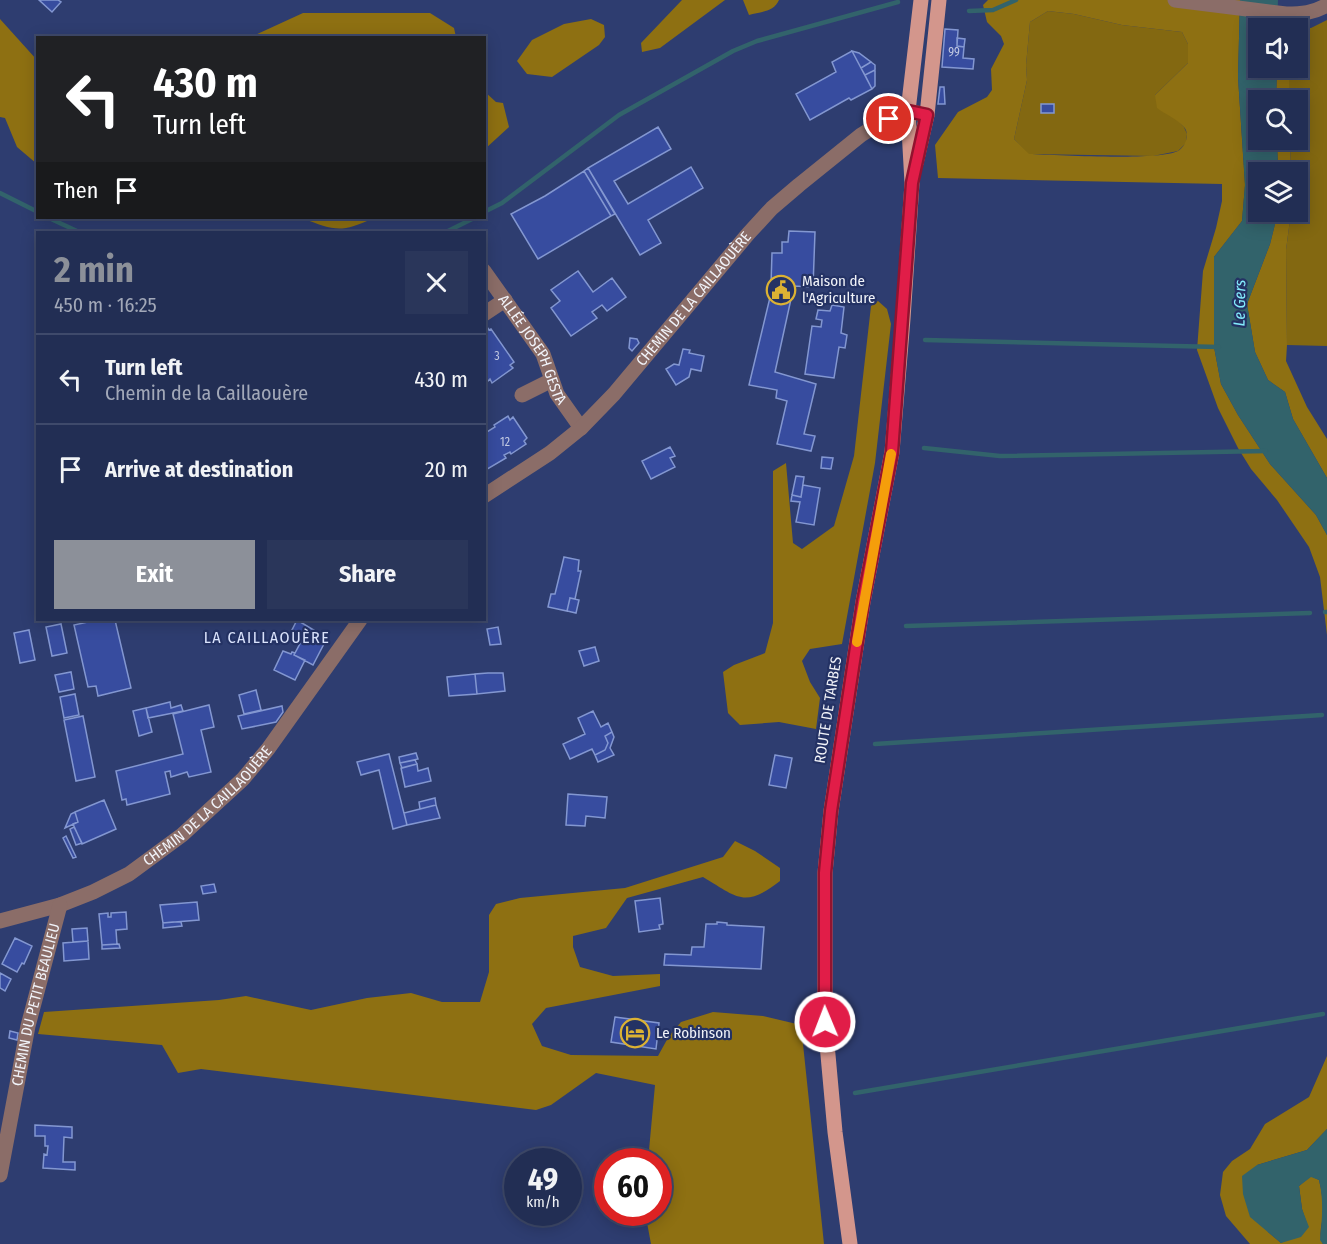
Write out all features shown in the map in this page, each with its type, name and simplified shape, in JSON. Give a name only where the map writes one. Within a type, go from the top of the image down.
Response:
[{"type":"main road","name":"ROUTE DE TARBES","points":[[850,1244],[835,1132],[825,1022],[825,873],[831,811],[863,602],[892,452],[912,183],[908,111],[921,0]]},
{"type":"main road","name":"ROUTE DE TARBES","points":[[912,183],[927,115],[939,0]]},
{"type":"street","points":[[1175,0],[1286,14],[1303,14],[1320,10],[1327,5]]},
{"type":"street","points":[[908,111],[927,115]]},
{"type":"street","name":"CHEMIN DE LA CAILLAOUÈRE","points":[[486,495],[550,453],[581,428],[614,394],[772,208],[861,135],[908,111]]},
{"type":"street","name":"ALLÉE JOSEPH GESTA","points":[[486,274],[543,354],[557,393],[581,428]]},
{"type":"street","points":[[486,313],[505,300]]},
{"type":"street","points":[[522,395],[552,380]]},
{"type":"street","name":"CHEMIN DE LA CAILLAOUÈRE","points":[[0,921],[60,905],[93,892],[129,874],[182,835],[243,779],[359,621]]},
{"type":"street","name":"CHEMIN DU PETIT BEAULIEU","points":[[0,1175],[28,1026],[60,905]]},
{"type":"shaded area","points":[[682,0],[725,0],[660,48],[642,52],[641,43]]},
{"type":"shaded area","points":[[743,0],[779,0],[770,9],[749,15]]},
{"type":"shaded area","points":[[988,0],[1240,0],[1238,77],[1245,185],[1242,221],[1214,257],[1214,347],[1221,384],[1238,415],[1270,464],[1316,515],[1327,535],[1327,635],[1320,577],[1309,547],[1238,448],[1218,408],[1197,350],[1203,271],[1222,201],[1222,184],[938,178],[935,145],[958,112],[987,97],[992,90],[991,69],[1004,44],[1001,36],[987,22],[983,5]],"holes":[[[1048,11],[1074,14],[1122,25],[1182,32],[1188,44],[1188,63],[1155,95],[1157,108],[1186,130],[1186,140],[1178,151],[1129,157],[1029,154],[1014,139],[1027,80],[1030,22]]]},
{"type":"shaded area","points":[[1048,11],[1074,14],[1122,25],[1182,32],[1188,44],[1188,63],[1155,95],[1184,127],[1187,134],[1186,143],[1178,151],[1153,156],[1028,154],[1014,139],[1027,80],[1030,22]]},
{"type":"shaded area","points":[[303,13],[430,13],[454,28],[456,36],[253,36]]},
{"type":"shaded area","points":[[0,19],[36,59],[36,163],[17,147],[5,118],[0,117]]},
{"type":"shaded area","points":[[591,19],[604,25],[605,37],[599,45],[552,77],[527,74],[517,61],[532,40],[564,24]]},
{"type":"shaded area","points":[[1327,20],[1327,346],[1287,345],[1286,250],[1290,222],[1308,222],[1308,162],[1291,162],[1290,150],[1308,150],[1308,90],[1289,90],[1289,78],[1308,78],[1308,28]]},
{"type":"shaded area","points":[[1277,78],[1289,78],[1289,90],[1276,90]]},
{"type":"shaded area","points":[[486,93],[496,102],[503,103],[509,127],[486,148]]},
{"type":"shaded area","points":[[1277,150],[1290,150],[1291,162],[1278,162]]},
{"type":"shaded area","points":[[304,219],[371,219],[344,228],[322,225]]},
{"type":"shaded area","points":[[1276,222],[1290,222],[1286,250],[1286,361],[1307,407],[1327,439],[1327,478],[1293,419],[1285,392],[1268,380],[1255,352],[1247,304],[1270,244]]},
{"type":"shaded area","points":[[878,301],[887,309],[891,324],[875,463],[842,644],[810,649],[802,661],[810,682],[820,698],[816,729],[779,722],[740,725],[728,713],[723,672],[734,665],[765,653],[773,623],[773,471],[786,463],[793,543],[802,549],[834,526],[854,456],[871,306]]},
{"type":"shaded area","points":[[735,841],[780,868],[780,881],[758,895],[741,897],[703,877],[627,898],[606,928],[573,936],[573,947],[580,967],[613,976],[660,974],[660,986],[546,1008],[532,1024],[542,1046],[571,1055],[658,1056],[669,1036],[681,1022],[713,1012],[763,1016],[801,1025],[824,1244],[651,1244],[648,1226],[672,1226],[672,1148],[649,1148],[655,1085],[596,1073],[551,1105],[536,1110],[201,1069],[178,1073],[162,1045],[38,1034],[44,1012],[219,1000],[246,996],[311,1010],[367,998],[411,993],[442,1002],[480,1002],[489,972],[489,915],[496,904],[520,898],[625,888],[723,857]]},
{"type":"shaded area","points":[[1327,1056],[1327,1129],[1307,1150],[1257,1165],[1268,1232],[1281,1243],[1308,1227],[1302,1209],[1299,1186],[1311,1176],[1319,1180],[1323,1202],[1321,1234],[1323,1244],[1250,1244],[1226,1216],[1220,1195],[1223,1172],[1232,1161],[1250,1149],[1265,1124],[1309,1097]]},
{"type":"water","name":"Le Gers","points":[[1240,0],[1278,0],[1277,18],[1248,18],[1248,78],[1277,78],[1276,90],[1248,90],[1248,150],[1277,150],[1278,162],[1248,162],[1248,222],[1276,222],[1270,244],[1247,304],[1255,352],[1268,380],[1285,392],[1293,419],[1327,478],[1327,535],[1316,515],[1270,464],[1221,384],[1214,347],[1214,257],[1242,221],[1245,185],[1238,77]]},
{"type":"water","points":[[1327,1129],[1327,1244],[1323,1244],[1320,1240],[1321,1187],[1319,1180],[1311,1177],[1299,1186],[1302,1209],[1309,1227],[1301,1237],[1281,1243],[1250,1217],[1243,1194],[1242,1176],[1257,1165],[1307,1150]]},
{"type":"building","points":[[39,0],[58,0],[61,2],[52,12]]},
{"type":"building","points":[[945,29],[958,30],[957,46],[964,47],[963,58],[974,59],[973,69],[942,67]]},
{"type":"building","points":[[957,38],[965,39],[964,47],[957,46]]},
{"type":"building","points":[[852,51],[859,53],[871,62],[861,68]]},
{"type":"building","points":[[852,51],[872,89],[851,100],[849,98],[810,120],[796,94],[836,72],[832,62]]},
{"type":"building","points":[[871,62],[875,65],[875,70],[865,75],[861,68]]},
{"type":"building","points":[[875,70],[875,86],[872,89],[865,75]]},
{"type":"building","points":[[940,87],[944,87],[945,104],[938,104]]},
{"type":"building","points":[[1041,104],[1054,104],[1054,113],[1041,113]]},
{"type":"building","points":[[658,127],[671,149],[614,181],[628,204],[691,167],[703,188],[648,220],[661,243],[640,255],[588,168]]},
{"type":"building","points":[[588,168],[615,214],[611,216],[584,171]]},
{"type":"building","points":[[584,171],[611,216],[538,259],[511,214]]},
{"type":"building","points":[[789,231],[815,232],[813,287],[793,286],[791,288],[791,299],[775,372],[816,384],[804,434],[815,436],[811,451],[777,444],[787,401],[776,398],[777,390],[749,385],[773,285],[771,285],[772,253],[782,253],[782,242],[788,242]]},
{"type":"building","points":[[578,271],[593,292],[612,278],[626,297],[607,311],[602,305],[592,312],[597,318],[571,336],[551,308],[560,301],[551,290]]},
{"type":"building","points":[[832,305],[844,307],[841,333],[847,335],[845,348],[839,347],[834,378],[805,374],[812,326],[821,327],[822,320],[816,319],[818,310],[830,311]]},
{"type":"building","points":[[486,326],[489,330],[491,329],[514,362],[510,365],[513,368],[492,383],[490,379],[487,382]]},
{"type":"building","points":[[630,338],[637,339],[639,343],[632,351],[629,348]]},
{"type":"building","points":[[683,349],[690,350],[689,353],[704,356],[701,371],[691,369],[689,377],[676,385],[666,369],[674,364],[679,365]]},
{"type":"building","points":[[508,416],[510,420],[513,417],[527,438],[524,441],[526,444],[511,454],[510,452],[504,455],[506,458],[486,470],[486,430],[487,432],[495,427],[494,425]]},
{"type":"building","points":[[670,447],[675,456],[670,458],[675,467],[651,479],[642,461]]},
{"type":"building","points":[[822,457],[833,458],[831,469],[821,468]]},
{"type":"building","points":[[796,476],[804,477],[801,497],[792,495]]},
{"type":"building","points":[[803,485],[820,488],[814,525],[796,522],[800,502],[791,501],[792,495],[801,497]]},
{"type":"building","points":[[564,557],[579,560],[578,571],[581,571],[575,599],[570,598],[567,611],[548,607],[551,594],[555,594]]},
{"type":"building","points":[[570,598],[579,600],[576,613],[567,611]]},
{"type":"building","points":[[92,621],[115,621],[131,688],[98,696],[96,686],[88,687],[74,625]]},
{"type":"building","points":[[299,621],[327,638],[313,665],[294,655],[304,636],[292,630]]},
{"type":"building","points":[[61,624],[67,653],[52,656],[46,627]]},
{"type":"building","points":[[498,627],[501,644],[490,645],[487,629]]},
{"type":"building","points":[[29,630],[35,660],[20,663],[14,633]]},
{"type":"building","points":[[595,647],[599,661],[584,666],[579,651]]},
{"type":"building","points":[[283,651],[295,653],[294,655],[305,660],[295,680],[274,670]]},
{"type":"building","points":[[71,672],[74,689],[59,692],[55,675]]},
{"type":"building","points":[[503,673],[505,691],[477,694],[475,674]]},
{"type":"building","points":[[475,674],[477,694],[449,696],[447,677]]},
{"type":"building","points":[[256,690],[261,710],[244,714],[239,695]]},
{"type":"building","points":[[75,694],[79,715],[64,718],[60,697]]},
{"type":"building","points":[[170,702],[171,708],[181,705],[183,711],[148,718],[146,708]]},
{"type":"building","points":[[209,705],[214,727],[201,730],[211,772],[189,777],[187,772],[171,777],[170,771],[165,772],[170,794],[127,805],[126,799],[122,800],[116,771],[183,754],[173,714]]},
{"type":"building","points":[[282,706],[283,712],[276,722],[242,729],[238,716]]},
{"type":"building","points":[[146,708],[152,732],[139,736],[133,711]]},
{"type":"building","points":[[593,711],[601,727],[608,723],[612,732],[605,736],[608,743],[605,750],[595,755],[592,749],[570,759],[563,744],[585,734],[578,718]]},
{"type":"building","points":[[83,716],[95,777],[76,781],[64,720]]},
{"type":"building","points":[[612,732],[614,737],[610,748],[614,755],[598,762],[595,755],[605,750],[608,743],[605,736]]},
{"type":"building","points":[[416,753],[418,759],[400,763],[399,757]]},
{"type":"building","points":[[389,754],[407,825],[393,829],[379,770],[361,775],[357,762]]},
{"type":"building","points":[[775,755],[792,758],[786,788],[769,785]]},
{"type":"building","points":[[415,760],[417,764],[402,768],[400,763]]},
{"type":"building","points":[[417,764],[418,771],[428,768],[431,781],[405,787],[401,768]]},
{"type":"building","points":[[568,794],[607,797],[605,818],[586,816],[585,826],[566,825]]},
{"type":"building","points":[[435,798],[436,805],[420,809],[419,802]]},
{"type":"building","points":[[104,800],[116,829],[82,844],[73,824],[78,822],[75,812]]},
{"type":"building","points":[[436,805],[440,818],[407,825],[404,813]]},
{"type":"building","points":[[75,812],[78,822],[65,828],[71,814]]},
{"type":"building","points":[[74,827],[82,843],[76,845],[70,829]]},
{"type":"building","points":[[66,836],[76,857],[73,858],[63,838]]},
{"type":"building","points":[[214,884],[216,892],[203,894],[201,886]]},
{"type":"building","points":[[660,898],[663,924],[659,925],[660,929],[639,932],[635,901]]},
{"type":"building","points":[[197,902],[199,920],[163,923],[160,905]]},
{"type":"building","points":[[126,912],[127,929],[116,930],[117,944],[102,945],[99,914],[108,913],[108,917],[111,917],[111,913]]},
{"type":"building","points":[[181,922],[182,926],[163,928],[163,923]]},
{"type":"building","points":[[717,922],[727,923],[727,925],[764,927],[761,969],[664,965],[665,954],[691,955],[692,947],[704,947],[706,924],[717,924]]},
{"type":"building","points":[[87,928],[88,941],[73,942],[72,929]]},
{"type":"building","points":[[15,938],[32,946],[24,964],[22,963],[17,972],[2,964]]},
{"type":"building","points":[[88,941],[89,959],[64,961],[63,943]]},
{"type":"building","points":[[119,944],[120,948],[102,949],[102,945]]},
{"type":"building","points":[[0,973],[11,979],[5,991],[0,988]]},
{"type":"building","name":"Le Robinson","points":[[615,1017],[659,1023],[656,1049],[611,1042]]},
{"type":"building","points":[[10,1031],[18,1033],[17,1040],[9,1038]]},
{"type":"building","points":[[35,1125],[72,1127],[72,1138],[64,1137],[63,1162],[75,1162],[75,1170],[43,1168],[44,1154],[47,1155],[48,1146],[45,1146],[45,1136],[35,1136]]},
{"type":"waterway","points":[[969,11],[993,10],[1016,0]]},
{"type":"waterway","points":[[486,211],[502,203],[619,115],[733,51],[757,41],[898,2]]},
{"type":"waterway","points":[[0,193],[36,211]]},
{"type":"waterway","points":[[51,219],[77,231]]},
{"type":"waterway","points":[[448,231],[472,219]]},
{"type":"waterway","points":[[925,340],[1219,347]]},
{"type":"waterway","points":[[924,448],[1000,456],[1266,451]]},
{"type":"waterway","points":[[906,626],[1310,613]]},
{"type":"waterway","points":[[875,744],[1322,715]]},
{"type":"waterway","points":[[855,1093],[1323,1014]]},
{"type":"slow traffic","points":[[857,642],[891,454]]},
{"type":"place","name":"Maison de l'Agriculture","points":[[781,290]]},
{"type":"place","name":"Le Robinson","points":[[635,1033]]},
{"type":"district","name":"LA CAILLAOUÈRE","points":[[267,637]]},
{"type":"route","points":[[825,1022],[825,873],[831,811],[863,602],[892,452],[912,183],[927,115],[908,111],[889,119]]}]
